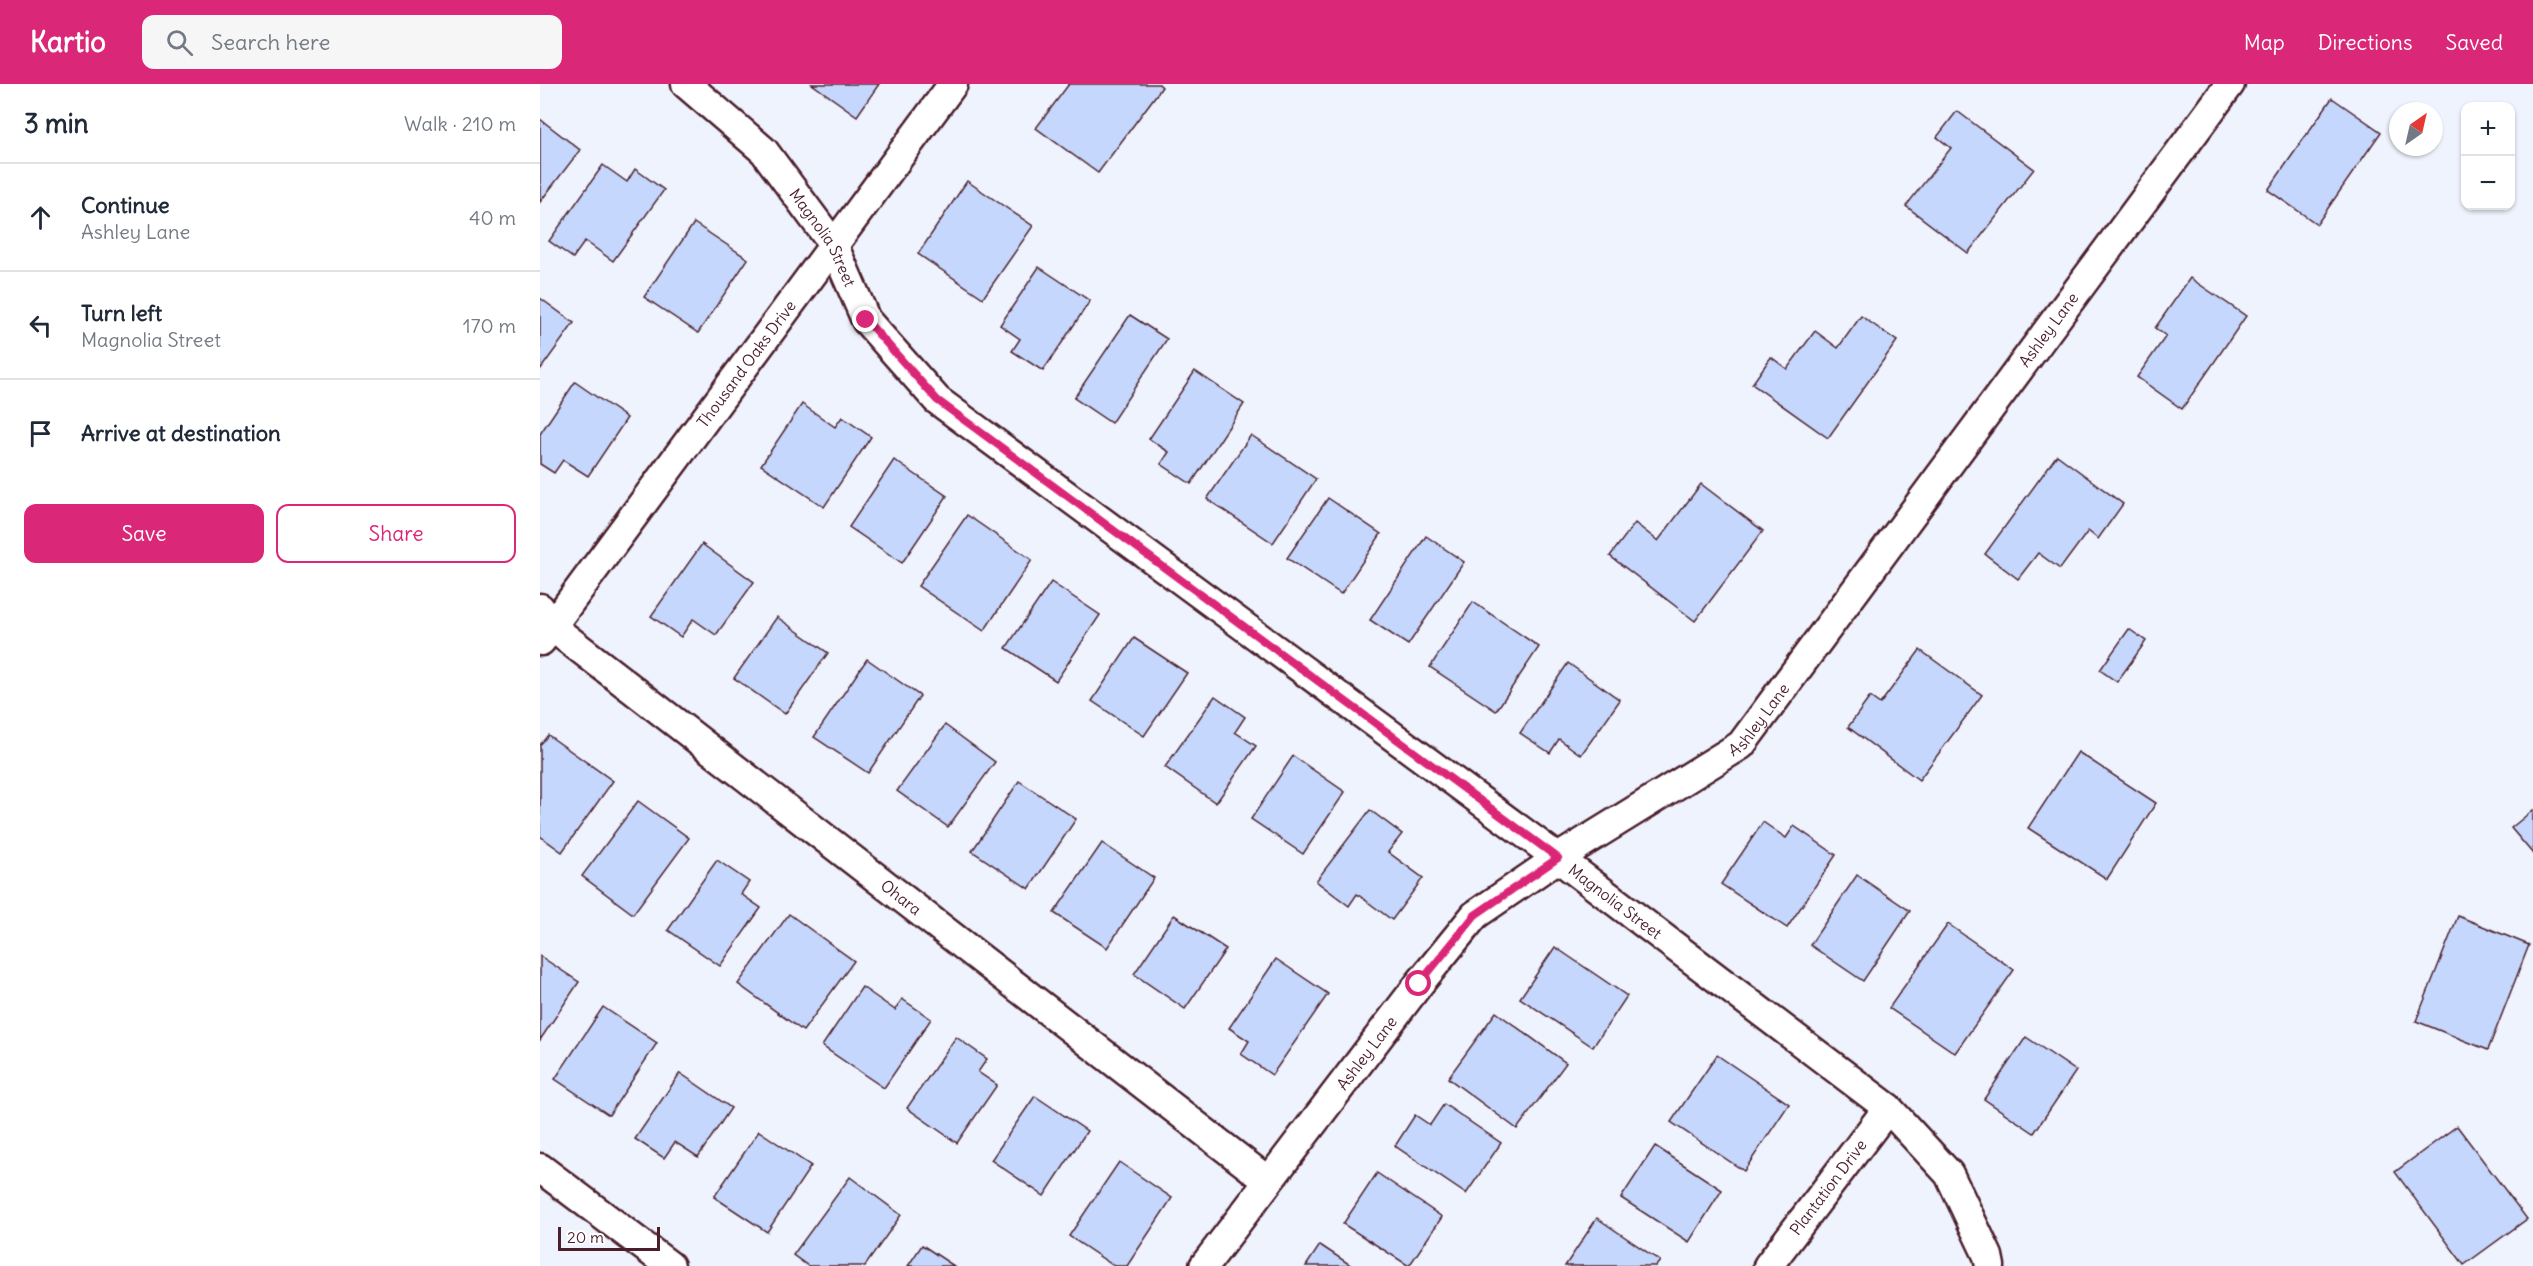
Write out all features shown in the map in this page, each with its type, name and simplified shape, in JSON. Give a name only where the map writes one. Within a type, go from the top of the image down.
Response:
[{"type":"street","name":"Magnolia Street","points":[[686,84],[764,151],[833,244],[866,320],[937,400],[1558,858],[1888,1108],[1949,1174],[1988,1256],[1990,1266]]},
{"type":"street","name":"Thousand Oaks Drive","points":[[544,626],[953,84]]},
{"type":"street","name":"Ashley Lane","points":[[1204,1266],[1475,915],[1558,858],[1741,745],[2230,84]]},
{"type":"street","name":"Ohara","points":[[544,626],[1268,1181]]},
{"type":"street","name":"Plantation Drive","points":[[1768,1266],[1888,1108]]},
{"type":"street","points":[[540,1168],[670,1266]]},
{"type":"building","points":[[812,84],[879,84],[857,116]]},
{"type":"building","points":[[1069,84],[1159,84],[1162,87],[1098,173],[1036,128]]},
{"type":"building","points":[[2332,98],[2381,132],[2317,224],[2268,190]]},
{"type":"building","points":[[1957,111],[2034,169],[1968,253],[1906,206],[1951,148],[1937,137]]},
{"type":"building","points":[[540,119],[580,150],[540,202]]},
{"type":"building","points":[[603,165],[627,182],[635,169],[664,190],[613,261],[585,241],[573,258],[549,241]]},
{"type":"building","points":[[967,181],[1033,226],[983,298],[918,254]]},
{"type":"building","points":[[694,223],[748,259],[698,333],[644,297]]},
{"type":"building","points":[[1039,267],[1090,301],[1043,371],[1012,351],[1020,339],[1000,325]]},
{"type":"building","points":[[2190,278],[2246,316],[2182,409],[2137,377],[2166,336],[2155,328]]},
{"type":"building","points":[[540,298],[574,323],[540,370]]},
{"type":"building","points":[[1130,315],[1167,339],[1111,423],[1074,398]]},
{"type":"building","points":[[1861,316],[1897,341],[1828,438],[1752,384],[1771,357],[1787,369],[1815,331],[1838,348]]},
{"type":"building","points":[[1195,371],[1244,404],[1191,484],[1161,464],[1169,452],[1149,439]]},
{"type":"building","points":[[575,382],[627,418],[588,476],[563,460],[554,473],[540,464],[540,434]]},
{"type":"building","points":[[802,404],[835,427],[842,417],[871,437],[824,507],[761,465]]},
{"type":"building","points":[[1251,435],[1316,479],[1273,543],[1207,499]]},
{"type":"building","points":[[2057,455],[2123,504],[2098,539],[2088,531],[2060,569],[2038,553],[2018,579],[1985,554]]},
{"type":"building","points":[[894,460],[947,496],[902,563],[849,527]]},
{"type":"building","points":[[1701,484],[1763,531],[1695,621],[1610,556],[1635,523],[1658,541]]},
{"type":"building","points":[[1328,498],[1381,534],[1341,594],[1287,558]]},
{"type":"building","points":[[967,515],[1032,560],[984,631],[918,586]]},
{"type":"building","points":[[1426,536],[1464,562],[1408,645],[1370,620]]},
{"type":"building","points":[[702,544],[754,582],[716,635],[693,619],[681,637],[651,616]]},
{"type":"building","points":[[1051,582],[1100,615],[1056,681],[1006,648]]},
{"type":"building","points":[[1473,602],[1539,647],[1496,711],[1430,667]]},
{"type":"building","points":[[777,617],[828,653],[785,714],[734,678]]},
{"type":"building","points":[[2129,629],[2146,641],[2117,682],[2100,670]]},
{"type":"building","points":[[1134,638],[1187,673],[1144,736],[1092,701]]},
{"type":"building","points":[[1920,650],[1982,695],[1919,780],[1848,727],[1870,697],[1880,704]]},
{"type":"building","points":[[867,659],[920,696],[868,773],[814,737]]},
{"type":"building","points":[[1568,663],[1620,700],[1581,755],[1559,739],[1550,753],[1520,733]]},
{"type":"building","points":[[1215,696],[1245,717],[1235,732],[1256,746],[1216,803],[1165,767]]},
{"type":"building","points":[[945,725],[995,762],[948,827],[897,791]]},
{"type":"building","points":[[548,735],[613,781],[562,852],[540,836],[540,745]]},
{"type":"building","points":[[2078,752],[2156,803],[2107,879],[2028,828]]},
{"type":"building","points":[[1293,756],[1345,792],[1303,854],[1251,819]]},
{"type":"building","points":[[1019,781],[1076,819],[1029,889],[972,851]]},
{"type":"building","points":[[638,801],[689,838],[633,914],[582,876]]},
{"type":"building","points":[[1370,810],[1402,834],[1388,852],[1423,878],[1392,920],[1357,894],[1349,906],[1316,881]]},
{"type":"building","points":[[2533,810],[2533,854],[2511,828]]},
{"type":"building","points":[[1763,822],[1786,838],[1794,826],[1836,855],[1787,928],[1721,884]]},
{"type":"building","points":[[1102,843],[1154,878],[1107,948],[1054,913]]},
{"type":"building","points":[[717,860],[749,882],[741,894],[761,908],[720,966],[668,930]]},
{"type":"building","points":[[1857,875],[1910,911],[1863,981],[1810,945]]},
{"type":"building","points":[[789,914],[854,961],[803,1031],[738,984]]},
{"type":"building","points":[[1174,915],[1226,949],[1185,1009],[1134,974]]},
{"type":"building","points":[[2458,916],[2529,945],[2488,1050],[2416,1021]]},
{"type":"building","points":[[1948,924],[2014,970],[1955,1053],[1889,1008]]},
{"type":"building","points":[[1555,947],[1627,996],[1593,1047],[1520,998]]},
{"type":"building","points":[[540,956],[579,982],[540,1040]]},
{"type":"building","points":[[1276,959],[1328,994],[1272,1075],[1241,1054],[1249,1041],[1229,1028]]},
{"type":"building","points":[[862,987],[895,1010],[902,999],[931,1019],[884,1088],[822,1046]]},
{"type":"building","points":[[603,1007],[657,1043],[609,1115],[555,1079]]},
{"type":"building","points":[[1496,1012],[1566,1063],[1517,1129],[1448,1078]]},
{"type":"building","points":[[956,1037],[987,1059],[978,1072],[997,1085],[957,1143],[907,1108]]},
{"type":"building","points":[[2026,1037],[2076,1071],[2034,1133],[1984,1099]]},
{"type":"building","points":[[1717,1055],[1789,1104],[1744,1171],[1671,1122]]},
{"type":"building","points":[[680,1073],[731,1108],[698,1157],[675,1142],[664,1158],[635,1139]]},
{"type":"building","points":[[1035,1096],[1087,1131],[1044,1196],[991,1160]]},
{"type":"building","points":[[1444,1104],[1501,1143],[1466,1194],[1395,1146],[1415,1115],[1430,1125]]},
{"type":"building","points":[[2457,1126],[2527,1219],[2464,1265],[2395,1172]]},
{"type":"building","points":[[759,1131],[811,1166],[767,1232],[714,1197]]},
{"type":"building","points":[[1655,1146],[1722,1190],[1689,1242],[1621,1198]]},
{"type":"building","points":[[1119,1162],[1172,1198],[1127,1266],[1114,1266],[1069,1236]]},
{"type":"building","points":[[1377,1173],[1442,1217],[1409,1266],[1343,1224]]},
{"type":"building","points":[[850,1177],[901,1215],[865,1266],[808,1266],[793,1255]]},
{"type":"building","points":[[1597,1218],[1660,1261],[1656,1266],[1565,1266]]},
{"type":"building","points":[[922,1245],[954,1266],[908,1266]]},
{"type":"building","points":[[1320,1245],[1352,1266],[1306,1266]]},
{"type":"route","points":[[866,320],[937,400],[1558,858],[1475,915],[1419,984]]}]
